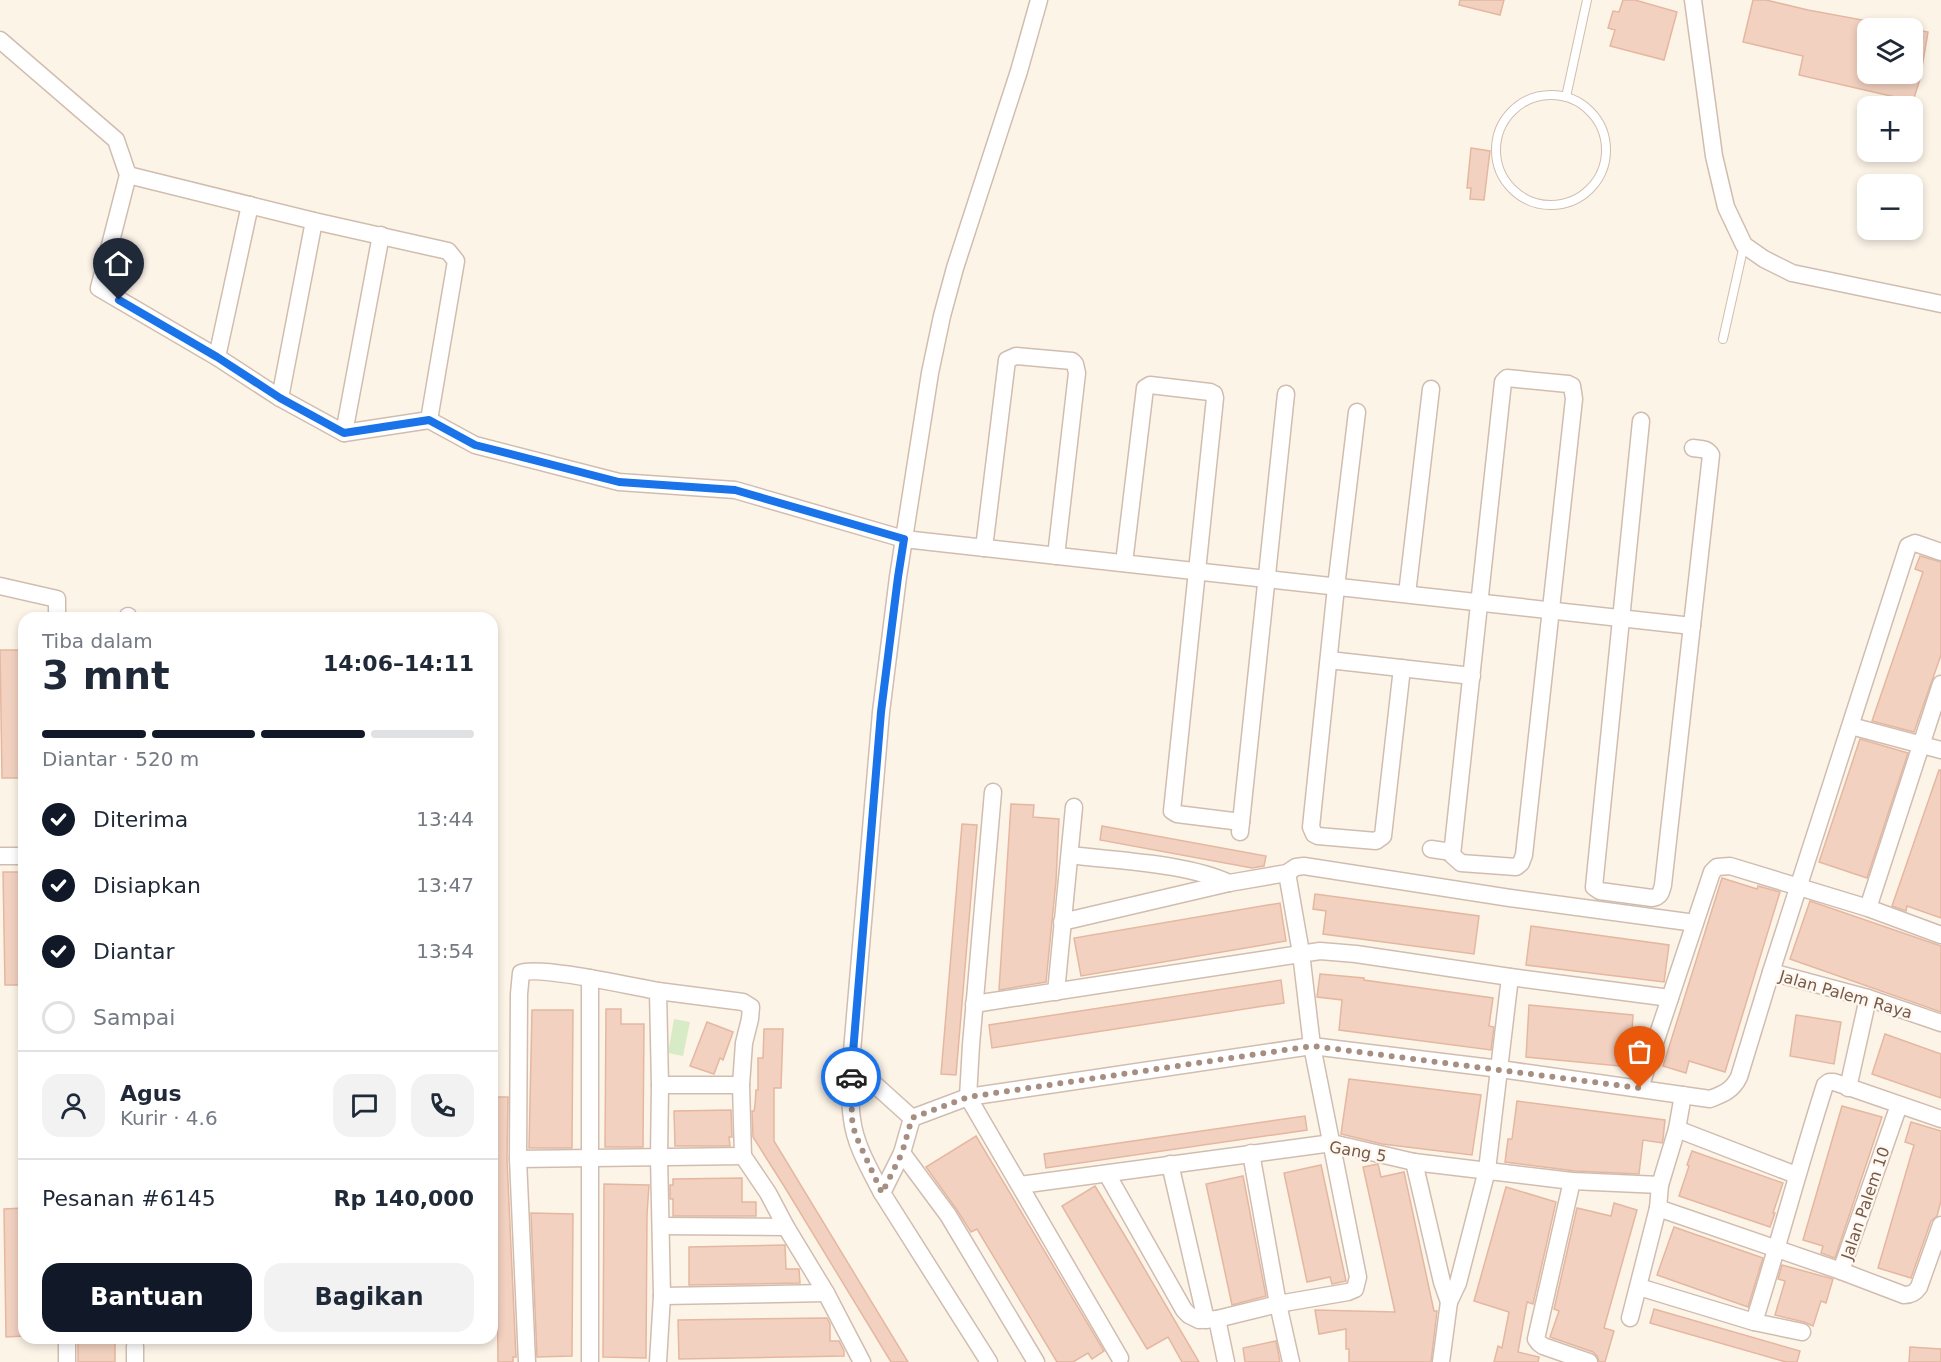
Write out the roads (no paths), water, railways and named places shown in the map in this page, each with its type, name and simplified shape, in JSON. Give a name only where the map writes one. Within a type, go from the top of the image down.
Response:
[{"type":"street","points":[[989,1362],[882,1193],[855,1134],[852,1119],[851,1063],[881,712],[898,577],[930,373],[955,268],[1019,71],[1039,0]]},
{"type":"street","points":[[1693,0],[1714,156],[1726,207],[1744,245],[1764,259],[1792,273],[1941,304]]},
{"type":"street","points":[[0,40],[116,140],[128,175],[99,288],[217,357],[280,398],[344,433],[429,420],[475,445],[619,482],[735,490],[904,539],[1692,626]]},
{"type":"street","points":[[128,175],[447,251],[456,261],[429,420]]},
{"type":"street","points":[[217,357],[250,205]]},
{"type":"street","points":[[280,398],[314,221]]},
{"type":"street","points":[[344,433],[381,235]]},
{"type":"street","points":[[984,548],[1007,360],[1016,356],[1072,361],[1076,364],[1077,373],[1056,556]]},
{"type":"street","points":[[1507,378],[1568,384],[1574,391],[1551,610],[1524,855],[1521,863],[1516,867],[1461,863],[1456,860],[1452,852],[1503,382],[1507,378]]},
{"type":"street","points":[[1124,563],[1145,388],[1150,385],[1214,394],[1172,811],[1240,827],[1286,394]]},
{"type":"street","points":[[1407,594],[1431,389]]},
{"type":"street","points":[[1357,412],[1311,827],[1314,834],[1377,841],[1383,836],[1402,668]]},
{"type":"street","points":[[1641,421],[1594,887],[1600,891],[1652,898],[1661,893],[1663,885],[1711,455],[1704,449],[1693,448]]},
{"type":"street","points":[[1771,972],[1908,546],[1915,543],[1941,552]]},
{"type":"street","points":[[0,586],[57,599],[57,612]]},
{"type":"street","points":[[1329,660],[1472,676]]},
{"type":"street","points":[[1868,908],[1941,684]]},
{"type":"street","points":[[1851,726],[1941,750]]},
{"type":"street","points":[[993,792],[968,1097],[1120,1358]]},
{"type":"street","points":[[1056,992],[1074,807]]},
{"type":"street","points":[[1431,849],[1452,852]]},
{"type":"street","points":[[1070,855],[1178,868],[1215,877],[1228,883]]},
{"type":"street","points":[[0,856],[18,856]]},
{"type":"street","points":[[1062,922],[1228,883],[1287,873],[1296,867],[1304,866],[1510,898],[1695,923]]},
{"type":"street","points":[[1640,1088],[1712,872],[1718,867],[1730,866],[1868,908],[1941,935]]},
{"type":"street","points":[[1107,1174],[1184,1310],[1194,1318],[1212,1320],[1354,1289],[1358,1276],[1312,1046],[1302,953],[1287,873]]},
{"type":"street","points":[[974,1004],[1320,951],[1356,954],[1671,998]]},
{"type":"street","points":[[527,1362],[518,1158],[519,994],[521,973],[531,971],[742,1002],[751,1007],[744,1043],[741,1086],[743,1156],[768,1193],[826,1293],[862,1362]]},
{"type":"street","name":"Jalan Palem Raya","points":[[912,1118],[968,1097],[1312,1046],[1500,1069],[1710,1099],[1728,1092],[1739,1077],[1771,972],[1868,998],[1941,1023]]},
{"type":"street","points":[[1441,1362],[1449,1302],[1458,1283],[1487,1170],[1510,977]]},
{"type":"street","points":[[590,978],[590,1362]]},
{"type":"street","points":[[658,991],[662,1296],[658,1362]]},
{"type":"street","points":[[1848,1088],[1868,998]]},
{"type":"street","points":[[851,1063],[912,1118],[902,1153],[882,1193]]},
{"type":"street","points":[[1754,1322],[1796,1175],[1825,1085],[1834,1082],[1941,1119]]},
{"type":"street","points":[[660,1085],[741,1086]]},
{"type":"street","points":[[1630,1318],[1658,1208],[1660,1185],[1677,1129],[1683,1095]]},
{"type":"street","name":"Jalan Palem 10","points":[[1658,1208],[1840,1271],[1899,1105]]},
{"type":"street","points":[[1677,1129],[1796,1175]]},
{"type":"street","name":"Gang 5","points":[[1020,1185],[1332,1143],[1414,1162],[1572,1181],[1660,1185]]},
{"type":"street","points":[[902,1153],[948,1215],[1036,1362]]},
{"type":"street","points":[[1251,1153],[1278,1304],[1291,1362]]},
{"type":"street","points":[[518,1158],[743,1156]]},
{"type":"street","points":[[1414,1162],[1442,1282],[1449,1302]]},
{"type":"street","points":[[1170,1164],[1212,1320],[1226,1362]]},
{"type":"street","points":[[1572,1181],[1536,1339],[1543,1346],[1589,1362]]},
{"type":"street","points":[[1840,1271],[1904,1295],[1910,1295],[1919,1287],[1941,1225]]},
{"type":"street","points":[[661,1226],[786,1227]]},
{"type":"street","points":[[1639,1287],[1754,1322],[1802,1332]]},
{"type":"street","points":[[662,1296],[826,1293]]},
{"type":"street","points":[[67,1344],[67,1362]]},
{"type":"lane","points":[[1566,98],[1587,0]]},
{"type":"lane","points":[[1543,96],[1566,98],[1586,108],[1600,126],[1606,148],[1602,171],[1589,190],[1570,202],[1559,205],[1536,204],[1516,193],[1508,184],[1498,164],[1497,141],[1506,120],[1522,104],[1543,96]]},
{"type":"lane","points":[[1723,339],[1744,245]]}]
